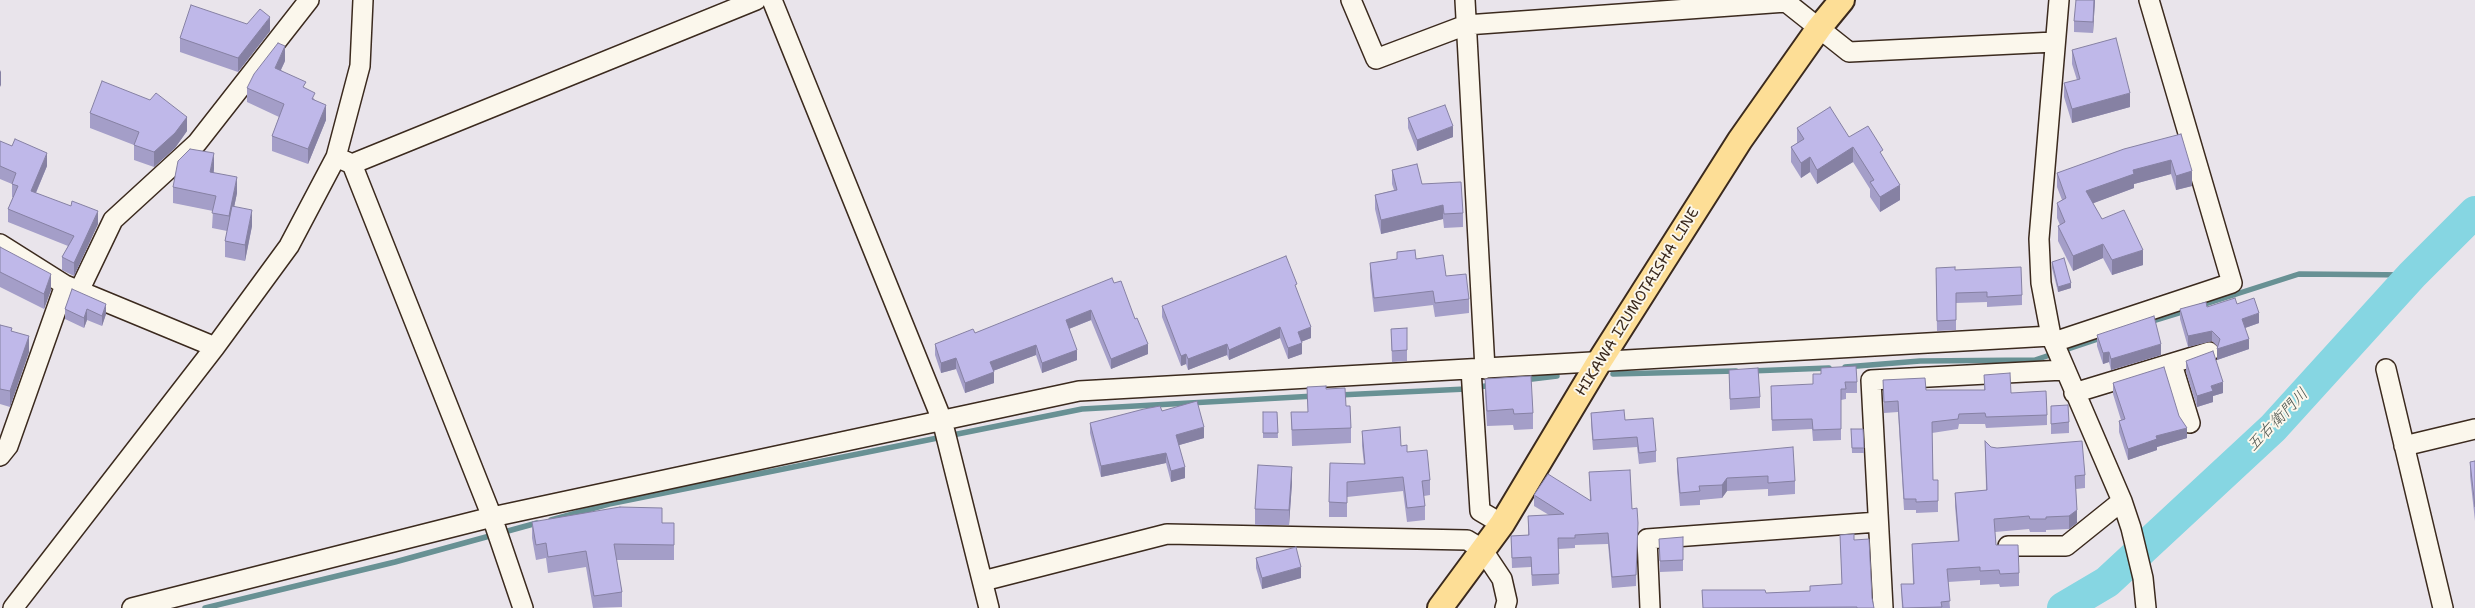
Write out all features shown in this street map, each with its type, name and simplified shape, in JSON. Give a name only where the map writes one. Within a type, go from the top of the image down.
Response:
[{"type":"main road","name":"HIKAWA IZUMOTAISHA LINE","points":[[1440,608],[1502,524],[1598,362],[1740,140],[1819,28],[1842,0]]},
{"type":"street","points":[[0,456],[8,446],[72,288],[112,220],[197,143],[309,0]]},
{"type":"street","points":[[13,608],[215,347],[289,246],[344,161],[360,66],[363,0]]},
{"type":"street","points":[[344,161],[756,0]]},
{"type":"street","points":[[772,0],[942,420],[989,608]]},
{"type":"street","points":[[1352,0],[1376,59],[1466,25],[1786,2],[1849,52],[2054,42]]},
{"type":"street","points":[[1465,0],[1478,369],[1480,511],[1502,524]]},
{"type":"street","points":[[2059,0],[2039,239],[2041,283],[2052,339],[2074,394],[2087,443],[2122,501],[2131,528],[2143,578],[2146,608]]},
{"type":"street","points":[[132,608],[164,604],[492,517],[1079,391],[2052,339],[2232,283],[2150,0]]},
{"type":"street","points":[[344,161],[492,517],[523,608]]},
{"type":"street","points":[[0,244],[72,288],[215,347]]},
{"type":"street","points":[[2074,394],[2209,352]]},
{"type":"street","points":[[2172,364],[2190,423]]},
{"type":"street","points":[[2386,369],[2442,608]]},
{"type":"street","points":[[1883,608],[1871,380],[2064,370]]},
{"type":"street","points":[[2404,446],[2475,430]]},
{"type":"street","points":[[2008,546],[2066,546],[2122,501]]},
{"type":"street","points":[[1650,608],[1647,539],[1878,522]]},
{"type":"street","points":[[983,581],[1167,534],[1467,540],[1482,549],[1502,579],[1507,602],[1506,608]]},
{"type":"building","points":[[2076,0],[2094,0],[2093,22],[2074,21]]},
{"type":"building","points":[[191,5],[247,24],[260,9],[270,17],[238,58],[180,38]]},
{"type":"building","points":[[2116,38],[2130,93],[2072,109],[2064,83],[2080,79],[2072,50]]},
{"type":"building","points":[[278,43],[285,46],[275,68],[306,82],[303,87],[315,93],[312,99],[326,105],[308,149],[272,136],[284,104],[247,88],[254,74]]},
{"type":"building","points":[[102,81],[150,100],[156,93],[187,117],[175,133],[154,152],[134,145],[139,132],[90,113]]},
{"type":"building","points":[[1445,105],[1453,126],[1417,140],[1408,118]]},
{"type":"building","points":[[1830,107],[1849,137],[1868,126],[1883,150],[1880,152],[1900,185],[1880,197],[1870,182],[1874,180],[1853,147],[1817,170],[1810,157],[1801,163],[1791,147],[1804,139],[1797,128]]},
{"type":"building","points":[[2181,134],[2192,171],[2176,176],[2171,160],[2133,170],[2134,174],[2086,191],[2102,219],[2124,210],[2143,250],[2112,260],[2103,244],[2073,256],[2058,226],[2065,222],[2057,203],[2066,198],[2057,173],[2124,149]]},
{"type":"building","points":[[15,139],[47,153],[31,191],[71,206],[72,201],[98,211],[74,263],[62,257],[74,236],[8,209],[18,186],[12,184],[16,173],[0,166],[0,141],[12,146]]},
{"type":"building","points":[[190,149],[214,153],[210,172],[237,177],[229,216],[212,213],[216,196],[173,187],[178,161]]},
{"type":"building","points":[[1417,164],[1422,184],[1461,182],[1463,213],[1444,214],[1443,205],[1381,220],[1375,195],[1397,190],[1392,170]]},
{"type":"building","points":[[232,206],[252,210],[245,245],[225,241]]},
{"type":"building","points":[[0,247],[51,274],[44,294],[0,272]]},
{"type":"building","points":[[1415,250],[1416,259],[1443,255],[1446,276],[1466,274],[1469,299],[1435,303],[1433,291],[1374,298],[1370,263],[1397,259],[1397,252]]},
{"type":"building","points":[[1286,256],[1311,327],[1298,332],[1302,343],[1288,348],[1280,327],[1229,350],[1227,344],[1188,359],[1186,354],[1181,356],[1162,306]]},
{"type":"building","points":[[2064,258],[2071,283],[2058,287],[2052,262]]},
{"type":"building","points":[[1955,267],[1955,270],[2021,267],[2022,295],[1987,297],[1987,292],[1956,293],[1956,320],[1937,321],[1936,268]]},
{"type":"building","points":[[1112,278],[1114,283],[1121,281],[1135,319],[1137,318],[1148,344],[1111,359],[1091,310],[1066,320],[1077,350],[1042,363],[1036,345],[990,362],[994,372],[965,383],[956,358],[941,363],[935,344],[973,329],[975,333]]},
{"type":"building","points":[[72,289],[106,304],[102,316],[87,309],[84,318],[65,309]]},
{"type":"building","points":[[2235,298],[2237,304],[2254,298],[2259,313],[2242,319],[2249,339],[2217,349],[2220,339],[2212,331],[2188,336],[2180,309],[2206,302],[2207,307]]},
{"type":"building","points":[[2154,316],[2161,344],[2111,359],[2109,352],[2103,353],[2097,335]]},
{"type":"building","points":[[0,325],[12,328],[11,331],[29,336],[10,391],[0,389]]},
{"type":"building","points":[[1407,328],[1407,350],[1392,351],[1391,329]]},
{"type":"building","points":[[2213,351],[2223,382],[2211,386],[2213,391],[2197,396],[2186,361]]},
{"type":"building","points":[[1856,366],[1857,382],[1845,382],[1846,389],[1841,389],[1841,429],[1813,430],[1812,419],[1772,420],[1771,386],[1813,384],[1813,374],[1821,374],[1821,368]]},
{"type":"building","points":[[2164,367],[2179,416],[2187,428],[2156,436],[2157,439],[2128,449],[2119,421],[2125,419],[2113,383]]},
{"type":"building","points":[[1758,368],[1760,397],[1730,399],[1729,370]]},
{"type":"building","points":[[2010,373],[2011,393],[2046,391],[2047,415],[1986,417],[1985,413],[1959,414],[1958,419],[1932,422],[1933,480],[1938,480],[1938,501],[1916,502],[1916,499],[1904,499],[1898,401],[1884,402],[1883,380],[1925,378],[1926,390],[1985,390],[1984,375]]},
{"type":"building","points":[[1531,376],[1533,413],[1514,414],[1513,409],[1487,411],[1485,379]]},
{"type":"building","points":[[1326,386],[1326,389],[1345,388],[1346,406],[1350,406],[1351,428],[1292,430],[1291,412],[1308,412],[1307,387]]},
{"type":"building","points":[[1197,401],[1204,427],[1176,435],[1185,467],[1171,471],[1166,453],[1101,466],[1090,423],[1144,409],[1160,406],[1162,411]]},
{"type":"building","points":[[2068,405],[2069,422],[2051,424],[2051,406]]},
{"type":"building","points":[[1624,410],[1625,420],[1653,418],[1656,451],[1639,453],[1637,437],[1593,440],[1591,413]]},
{"type":"building","points":[[1263,412],[1277,412],[1278,433],[1263,433]]},
{"type":"building","points":[[1400,427],[1401,446],[1407,445],[1407,452],[1427,450],[1430,480],[1422,481],[1425,506],[1407,508],[1403,477],[1347,482],[1347,503],[1329,502],[1330,463],[1365,464],[1362,431]]},
{"type":"building","points":[[1851,429],[1863,429],[1864,448],[1852,448]]},
{"type":"building","points":[[1985,441],[1991,447],[1997,448],[2082,441],[2085,475],[2075,476],[2077,510],[2069,516],[2046,517],[2046,519],[2030,519],[2029,516],[1994,519],[1996,545],[2018,545],[2019,573],[2000,574],[1999,570],[1980,571],[1980,567],[1947,569],[1950,601],[1941,602],[1942,607],[1903,608],[1901,584],[1914,584],[1912,544],[1959,541],[1955,493],[1987,490]]},
{"type":"building","points":[[1793,447],[1795,481],[1768,483],[1768,476],[1727,478],[1722,485],[1699,486],[1700,491],[1680,493],[1677,458]]},
{"type":"building","points":[[2475,461],[2475,507],[2470,462]]},
{"type":"building","points":[[1258,465],[1292,467],[1289,510],[1255,509]]},
{"type":"building","points":[[1630,470],[1632,509],[1637,508],[1638,523],[1636,575],[1612,577],[1608,533],[1575,535],[1575,538],[1558,538],[1559,574],[1532,575],[1531,557],[1512,558],[1511,536],[1529,535],[1528,516],[1564,514],[1534,495],[1548,474],[1591,501],[1589,472]]},
{"type":"building","points":[[620,507],[662,508],[662,523],[674,523],[674,545],[614,544],[622,592],[594,596],[586,551],[548,557],[546,543],[536,545],[532,522]]},
{"type":"building","points":[[1854,534],[1854,540],[1869,539],[1874,608],[1703,608],[1702,590],[1765,590],[1766,593],[1810,591],[1810,586],[1842,584],[1840,535]]},
{"type":"building","points":[[1683,537],[1683,560],[1660,561],[1659,539]]},
{"type":"building","points":[[1296,547],[1301,567],[1262,578],[1256,558]]},
{"type":"waterway","name":"五右衛門川","points":[[2063,608],[2107,582],[2273,428],[2412,275],[2475,212]]},
{"type":"waterway","points":[[2199,306],[2299,274],[2412,275]]},
{"type":"waterway","points":[[2149,322],[2185,311]]},
{"type":"waterway","points":[[1845,367],[1920,361],[2035,360],[2104,337]]},
{"type":"waterway","points":[[1750,371],[1829,368]]},
{"type":"waterway","points":[[1613,374],[1736,371]]},
{"type":"waterway","points":[[1524,380],[1557,376]]},
{"type":"waterway","points":[[1339,395],[1466,389],[1492,385]]},
{"type":"waterway","points":[[551,520],[609,504],[1082,409],[1315,396]]},
{"type":"waterway","points":[[205,608],[395,562],[537,523]]}]
